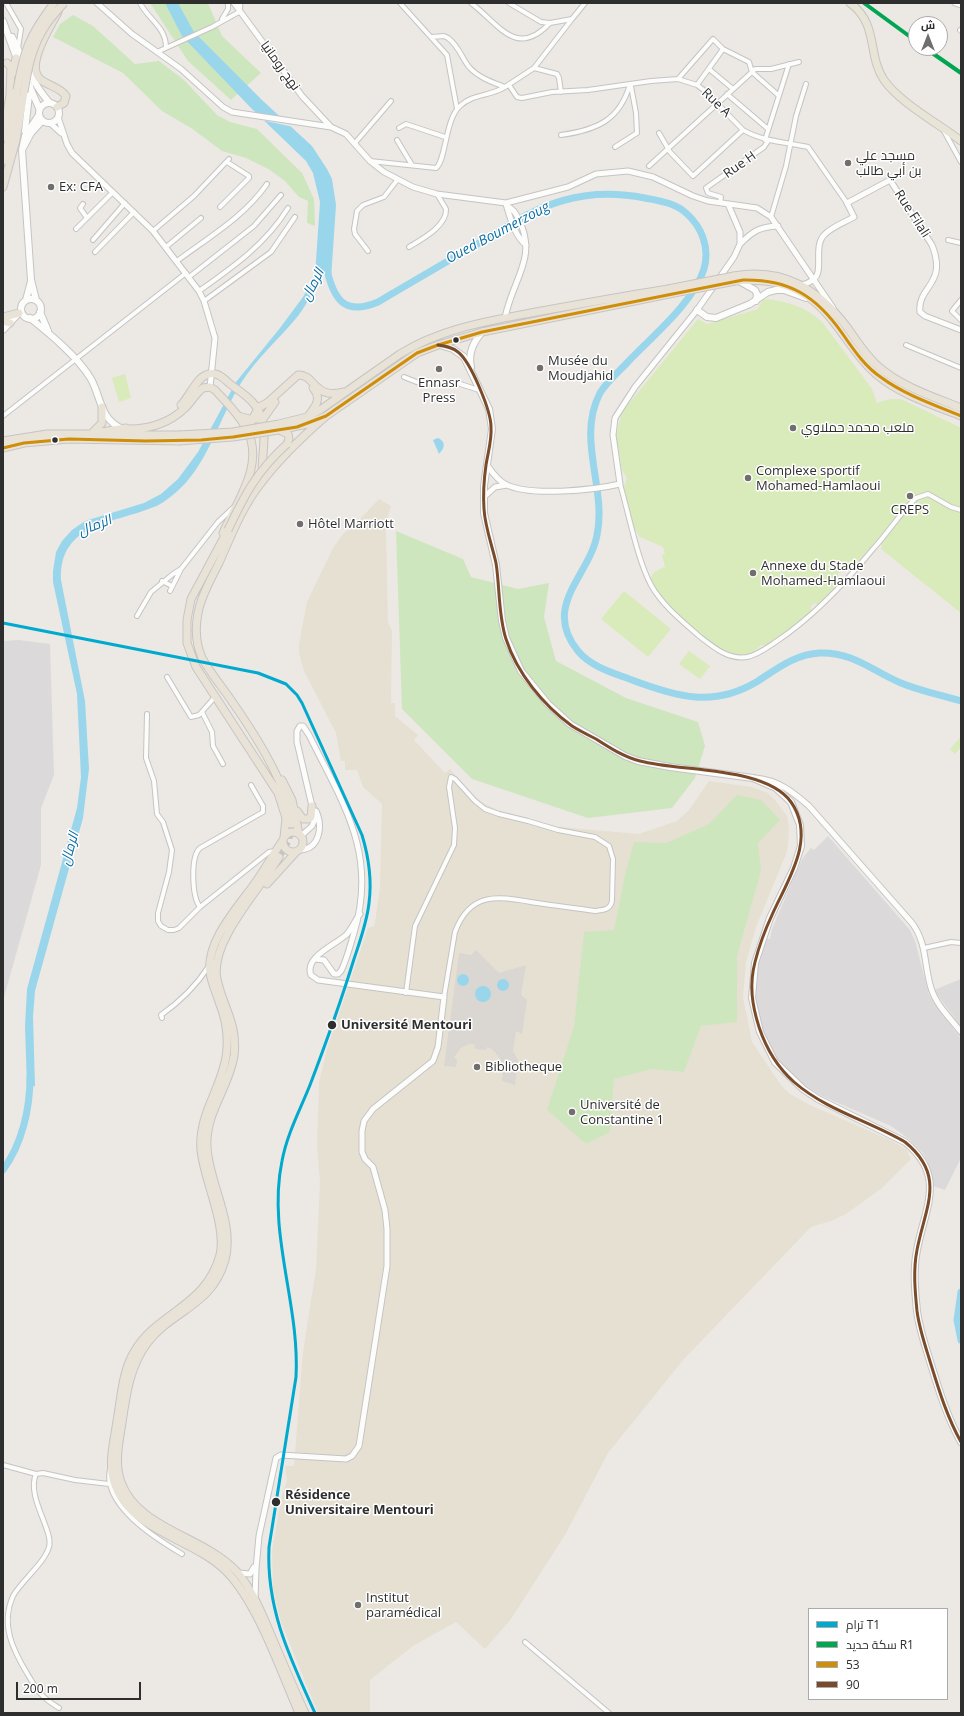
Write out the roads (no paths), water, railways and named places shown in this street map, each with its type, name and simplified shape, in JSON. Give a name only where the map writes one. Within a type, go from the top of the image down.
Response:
[{"type":"highway","points":[[3,187],[16,140],[21,91],[22,62],[28,42],[54,3]]},
{"type":"highway","points":[[3,161],[34,46],[47,23],[62,6]]},
{"type":"highway","points":[[57,107],[65,101],[65,94],[41,79],[36,72],[36,60],[42,42],[62,6]]},
{"type":"highway","points":[[3,138],[11,83],[10,62]]},
{"type":"highway","points":[[736,279],[748,273],[766,274],[777,276],[802,286],[822,299],[842,320],[869,358],[879,368],[900,381],[961,408]]},
{"type":"highway","points":[[279,427],[308,417],[400,354],[430,338],[464,326],[736,279],[776,282],[800,291],[814,301],[832,320],[859,357],[882,379],[912,395],[961,416]]},
{"type":"highway","points":[[291,824],[286,797],[271,765],[233,702],[208,668],[198,648],[197,641],[197,619],[201,604],[238,522],[249,500],[260,483],[326,416],[417,353],[482,332],[668,291]]},
{"type":"highway","points":[[3,316],[20,312]]},
{"type":"highway","points":[[89,434],[147,424],[170,414],[183,403],[203,377],[212,373],[222,377],[250,399],[258,409],[262,419],[264,437],[260,483]]},
{"type":"highway","points":[[247,429],[258,409],[267,404],[298,375],[304,376],[319,390],[326,393],[338,394],[348,390]]},
{"type":"highway","points":[[262,419],[271,406],[293,383],[299,380],[307,382],[316,392],[318,397],[317,405],[308,417]]},
{"type":"highway","points":[[122,429],[142,428],[168,420],[181,411],[203,388],[213,389],[238,416],[247,429],[251,439],[254,456],[253,462],[214,555]]},
{"type":"highway","points":[[89,434],[98,429],[102,423],[102,407]]},
{"type":"highway","points":[[238,416],[262,419]]},
{"type":"highway","points":[[3,448],[37,441],[69,438],[176,437],[233,432],[308,424],[326,416]]},
{"type":"highway","points":[[168,420],[165,427],[176,437]]},
{"type":"highway","points":[[279,427],[288,434],[289,439],[287,444],[260,471],[246,494],[191,599],[188,609],[186,628],[187,644],[191,657],[280,798],[286,818],[284,846],[288,851],[298,850]]},
{"type":"highway","points":[[3,441],[47,434],[176,437]]},
{"type":"highway","points":[[251,439],[258,441],[264,437]]},
{"type":"highway","points":[[271,765],[278,773],[298,814],[305,819],[311,816],[312,806]]},
{"type":"highway","points":[[222,943],[234,930],[275,873],[303,844],[292,800]]},
{"type":"highway","points":[[300,835],[289,833],[284,839],[278,854],[222,943],[218,953],[216,971],[219,985],[232,1019],[234,1052],[230,1072],[210,1119],[207,1147],[210,1169],[225,1228],[227,1244],[225,1258],[219,1275],[206,1294],[193,1306],[156,1334],[138,1358],[127,1393],[117,1461],[122,1485],[129,1497],[143,1512],[212,1552],[237,1573],[255,1600],[305,1713]]},
{"type":"highway","points":[[278,854],[220,935],[212,950],[210,966],[212,982],[225,1019],[227,1051],[221,1075],[204,1119],[201,1145],[205,1172],[220,1229],[221,1251],[211,1276],[200,1293],[186,1305],[158,1324],[132,1354],[124,1380],[111,1463],[111,1473],[118,1494],[130,1510],[160,1531],[209,1558],[228,1573],[239,1587],[261,1626],[299,1713]]},
{"type":"main road","points":[[850,3],[864,17],[870,30],[877,64],[884,79],[896,93],[961,141]]},
{"type":"main road","points":[[4,22],[38,90],[49,102],[57,107],[58,117],[50,123],[40,115],[28,82],[22,71],[10,62],[4,22]]},
{"type":"main road","points":[[28,82],[25,136],[22,150],[31,280],[36,300],[40,305],[40,312],[50,336]]},
{"type":"main road","points":[[22,150],[40,115],[43,104],[49,102]]},
{"type":"main road","points":[[25,136],[40,115]]},
{"type":"main road","points":[[736,279],[755,290],[757,294],[756,301]]},
{"type":"main road","points":[[3,330],[6,322],[20,312],[22,305],[26,300],[31,280]]},
{"type":"main road","points":[[697,310],[707,317],[716,318],[756,301],[768,292],[784,290],[814,301]]},
{"type":"main road","points":[[26,300],[36,300]]},
{"type":"main road","points":[[20,312],[50,336],[74,359],[92,381],[102,407],[110,422],[122,429]]},
{"type":"main road","points":[[6,322],[36,317],[40,312]]},
{"type":"main road","points":[[482,332],[471,349],[469,360],[479,390],[486,403],[491,418],[492,429],[486,464],[484,513],[496,565],[506,638],[521,671],[548,704],[575,728],[612,750],[638,761],[670,767],[753,778],[776,788],[791,802],[797,814],[801,835],[797,861],[770,918],[755,963],[751,988],[755,1016],[764,1041],[775,1062],[793,1081],[818,1099],[905,1142],[915,1150],[928,1171],[931,1192],[915,1264],[914,1282],[917,1312],[921,1332],[940,1399],[961,1442]]},
{"type":"main road","points":[[438,345],[446,346],[459,352],[473,374]]},
{"type":"street","points":[[6,3],[21,29],[18,48],[10,62]]},
{"type":"street","points":[[97,3],[132,34],[181,69],[223,107],[232,112],[246,112],[330,127],[346,134],[370,161],[398,179],[419,190],[506,204],[568,187],[596,174],[628,171],[646,174],[693,196],[720,203],[757,208],[770,217],[778,226],[842,320]]},
{"type":"street","points":[[140,3],[147,15],[164,34],[166,47]]},
{"type":"street","points":[[221,20],[228,9],[228,3]]},
{"type":"street","name":"نهج رومانيا","points":[[234,3],[239,12],[256,32],[302,96],[330,127]]},
{"type":"street","points":[[157,52],[212,27],[221,20],[239,12],[240,3]]},
{"type":"street","points":[[370,161],[433,168],[438,166],[445,137],[457,109],[447,55],[400,3]]},
{"type":"street","points":[[471,3],[508,35],[516,39],[524,39],[542,32],[550,23]]},
{"type":"street","points":[[478,8],[480,3]]},
{"type":"street","points":[[509,3],[541,22],[550,23],[572,19]]},
{"type":"street","points":[[457,109],[476,97],[495,93],[534,68],[585,3]]},
{"type":"street","points":[[956,3],[961,5]]},
{"type":"street","points":[[432,37],[444,36],[448,38],[469,66],[477,74],[494,84],[507,86]]},
{"type":"street","points":[[678,79],[713,39],[723,50],[749,62],[752,72],[778,95]]},
{"type":"street","points":[[697,85],[723,50]]},
{"type":"street","points":[[649,166],[669,150],[717,103],[755,69],[771,69],[799,62]]},
{"type":"street","points":[[766,140],[778,95],[789,64]]},
{"type":"street","points":[[534,68],[557,74],[561,92]]},
{"type":"street","points":[[709,69],[733,89]]},
{"type":"street","name":"Rue A","points":[[507,86],[517,97],[522,98],[561,92],[678,79],[697,85],[743,130],[766,140],[792,143],[808,147],[847,203]]},
{"type":"street","points":[[561,135],[582,132],[597,127],[616,114],[626,98],[630,84]]},
{"type":"street","points":[[615,147],[636,133],[636,113],[630,84]]},
{"type":"street","points":[[770,217],[781,184],[789,148],[792,143],[796,116],[806,84]]},
{"type":"street","points":[[727,94],[768,129]]},
{"type":"street","points":[[355,143],[391,101]]},
{"type":"street","points":[[58,117],[63,136],[72,153],[153,231],[199,291],[204,301],[215,338],[212,373],[213,389]]},
{"type":"street","points":[[50,123],[63,136]]},
{"type":"street","points":[[399,128],[406,124],[445,137]]},
{"type":"street","points":[[941,125],[961,162]]},
{"type":"street","points":[[659,133],[669,150],[693,176],[743,130]]},
{"type":"street","points":[[397,140],[412,166]]},
{"type":"street","name":"Rue H","points":[[720,203],[720,196],[707,192],[708,186],[764,147],[766,140]]},
{"type":"street","points":[[153,231],[194,196],[228,160],[249,176],[249,178],[220,207]]},
{"type":"street","points":[[368,251],[355,234],[354,229],[357,211],[363,205],[384,197],[398,179]]},
{"type":"street","name":"Rue Filali","points":[[847,203],[890,180],[932,246],[936,256],[936,275],[921,299],[920,312],[925,316],[961,330]]},
{"type":"street","points":[[177,261],[233,220],[252,203],[267,184]]},
{"type":"street","points":[[76,229],[113,192]]},
{"type":"street","points":[[409,246],[430,234],[445,217],[446,208],[437,194]]},
{"type":"street","points":[[3,416],[74,359],[254,226],[281,196]]},
{"type":"street","points":[[93,240],[125,203]]},
{"type":"street","points":[[802,286],[814,280],[818,273],[818,252],[820,241],[825,233],[854,217],[847,203]]},
{"type":"street","points":[[83,204],[80,208],[87,218]]},
{"type":"street","points":[[505,318],[508,301],[525,260],[526,245],[525,232],[515,212],[506,204]]},
{"type":"street","points":[[506,204],[508,215],[518,235],[526,245]]},
{"type":"street","points":[[728,204],[740,232],[740,244]]},
{"type":"street","points":[[199,291],[246,257],[260,244],[280,221],[288,208]]},
{"type":"street","points":[[95,252],[134,212]]},
{"type":"street","points":[[204,301],[271,252],[295,217]]},
{"type":"street","points":[[166,247],[201,218]]},
{"type":"street","points":[[778,226],[763,227],[750,234],[740,244],[734,257],[697,310],[635,387],[615,418],[613,435],[620,484],[642,561],[655,590],[670,609],[700,637],[724,654],[738,657],[754,655],[784,636],[815,611],[856,570],[916,498],[928,494],[951,507],[961,510]]},
{"type":"street","points":[[948,240],[961,243]]},
{"type":"street","points":[[960,302],[952,313],[961,320]]},
{"type":"street","points":[[906,345],[961,368]]},
{"type":"street","points":[[404,377],[419,383],[457,383],[479,390]]},
{"type":"street","points":[[486,464],[494,475],[507,485],[536,492],[620,484]]},
{"type":"street","points":[[484,498],[495,488],[507,485]]},
{"type":"street","points":[[162,581],[171,588],[182,569],[218,522],[235,505]]},
{"type":"street","points":[[137,616],[151,592],[162,581],[182,569]]},
{"type":"street","points":[[167,677],[189,716],[196,717],[215,696]]},
{"type":"street","points":[[202,712],[212,732],[213,746],[223,764]]},
{"type":"street","points":[[147,714],[146,758],[154,781],[157,814],[163,822],[172,850],[169,872],[158,909],[158,920],[165,930],[174,930],[200,907],[269,852],[278,854]]},
{"type":"street","points":[[300,835],[310,828],[315,821],[296,742],[297,730],[300,726],[306,728],[310,735],[355,834],[360,853],[363,877],[360,914],[340,972],[334,974],[324,960],[314,959]]},
{"type":"street","points":[[255,1600],[259,1536],[276,1458],[281,1455],[346,1459],[356,1452],[359,1446],[387,1266],[387,1229],[385,1210],[373,1167],[365,1159],[362,1152],[362,1131],[366,1117],[374,1108],[433,1061],[438,1047],[444,997],[455,932],[459,922],[470,909],[487,899],[502,897],[595,911],[606,909],[610,906],[612,900],[614,859],[609,846],[594,838],[558,830],[485,809],[475,801],[455,779],[451,777],[449,787],[455,828],[454,845],[415,926],[406,993]]},
{"type":"street","points":[[753,778],[775,782],[795,794],[809,806],[912,923],[924,948],[928,972],[935,997],[961,1032]]},
{"type":"street","points":[[200,907],[196,900],[194,888],[196,854],[200,848],[263,812],[263,806],[251,785]]},
{"type":"street","points":[[298,850],[311,846],[320,832],[319,820],[312,806]]},
{"type":"street","points":[[360,914],[346,935],[314,959],[311,964],[311,975],[318,980],[444,997]]},
{"type":"street","points":[[924,948],[951,942],[961,943]]},
{"type":"street","points":[[162,1018],[161,1015],[185,996],[199,982],[210,966]]},
{"type":"street","points":[[111,1463],[108,1476],[109,1484],[116,1501],[130,1516],[182,1554]]},
{"type":"street","points":[[3,1465],[36,1474],[43,1473],[75,1480],[109,1484]]},
{"type":"street","points":[[36,1474],[33,1480],[38,1507],[48,1535],[50,1546],[43,1559],[13,1596],[6,1611],[6,1628],[12,1646],[41,1695],[59,1708]]},
{"type":"street","points":[[237,1573],[250,1574],[257,1559]]},
{"type":"street","points":[[525,1642],[609,1713]]},
{"type":"water","points":[[165,3],[178,3],[194,32],[263,101],[312,146],[327,169],[332,179],[336,205],[331,279],[326,279],[326,275],[322,274],[302,311],[247,374],[233,397],[204,457],[185,483],[172,496],[157,506],[90,529],[78,537],[69,547],[63,561],[61,580],[85,701],[89,769],[83,818],[35,991],[33,1017],[35,1086],[27,1087],[25,1026],[27,989],[77,808],[81,777],[77,694],[53,582],[56,552],[62,541],[72,530],[85,521],[144,503],[161,494],[178,479],[198,452],[236,382],[280,328],[303,297],[315,276],[320,202],[313,173],[306,161],[251,108],[182,36]]},
{"type":"water","points":[[438,438],[443,441],[444,444],[439,454],[433,440]]},
{"type":"water","points":[[461,974],[465,974],[469,980],[465,986],[461,986],[457,982],[457,978]]},
{"type":"water","points":[[501,979],[505,979],[509,985],[505,991],[501,991],[497,987],[497,983]]},
{"type":"water","points":[[483,986],[489,988],[491,994],[489,1000],[483,1002],[477,1000],[475,994],[477,988]]},
{"type":"waterway","name":"Oued Boumerzoug","points":[[327,270],[333,290],[343,302],[349,306],[367,306],[378,302],[521,218],[554,203],[594,195],[635,196],[662,201],[682,210],[692,219],[703,238],[706,253],[704,269],[691,295],[681,308],[605,386],[600,393],[593,410],[591,446],[599,517],[597,535],[593,550],[571,591],[566,605],[564,620],[568,635],[583,657],[596,665],[610,672],[649,686],[680,695],[695,697],[726,695],[758,681],[795,659],[820,653],[853,659],[908,686],[961,701]]},
{"type":"waterway","name":"الرمال","points":[[3,1170],[10,1160],[24,1126],[30,1089],[30,1077]]},
{"type":"waterway","name":"Oued Boumerzoug","points":[[961,1292],[957,1320],[961,1340]]},
{"type":"tunnel","points":[[279,857],[289,839],[291,824]]},
{"type":"tram line","name":"T1","points":[[3,623],[258,673],[286,684],[297,695],[302,703],[362,835],[370,877],[370,894],[367,917],[333,1022],[310,1085],[287,1141],[278,1188],[278,1215],[293,1323],[296,1350],[296,1377],[269,1547],[269,1570],[271,1591],[282,1633],[297,1673],[315,1713]]},
{"type":"rail line","name":"R1","points":[[864,3],[908,35]]},
{"type":"rail line","name":"R1","points":[[937,56],[961,73]]},
{"type":"place","name":"مسجد علي بن أبي طالب","points":[[848,163]]},
{"type":"place","name":"Ex: CFA","points":[[51,187]]},
{"type":"place","name":"Musée du Moudjahid","points":[[540,368]]},
{"type":"place","name":"Ennasr Press","points":[[439,369]]},
{"type":"place","name":"ملعب محمد حملاوي","points":[[793,428]]},
{"type":"place","name":"Complexe sportif Mohamed-Hamlaoui","points":[[748,478]]},
{"type":"place","name":"CREPS","points":[[910,496]]},
{"type":"place","name":"Hôtel Marriott","points":[[300,524]]},
{"type":"place","name":"Annexe du Stade Mohamed-Hamlaoui","points":[[753,573]]},
{"type":"place","name":"Université Mentouri","points":[[332,1025]]},
{"type":"place","name":"Bibliotheque","points":[[477,1067]]},
{"type":"place","name":"Université de Constantine 1","points":[[572,1112]]},
{"type":"place","name":"Résidence Universitaire Mentouri","points":[[276,1502]]},
{"type":"place","name":"Institut paramédical","points":[[358,1605]]}]
